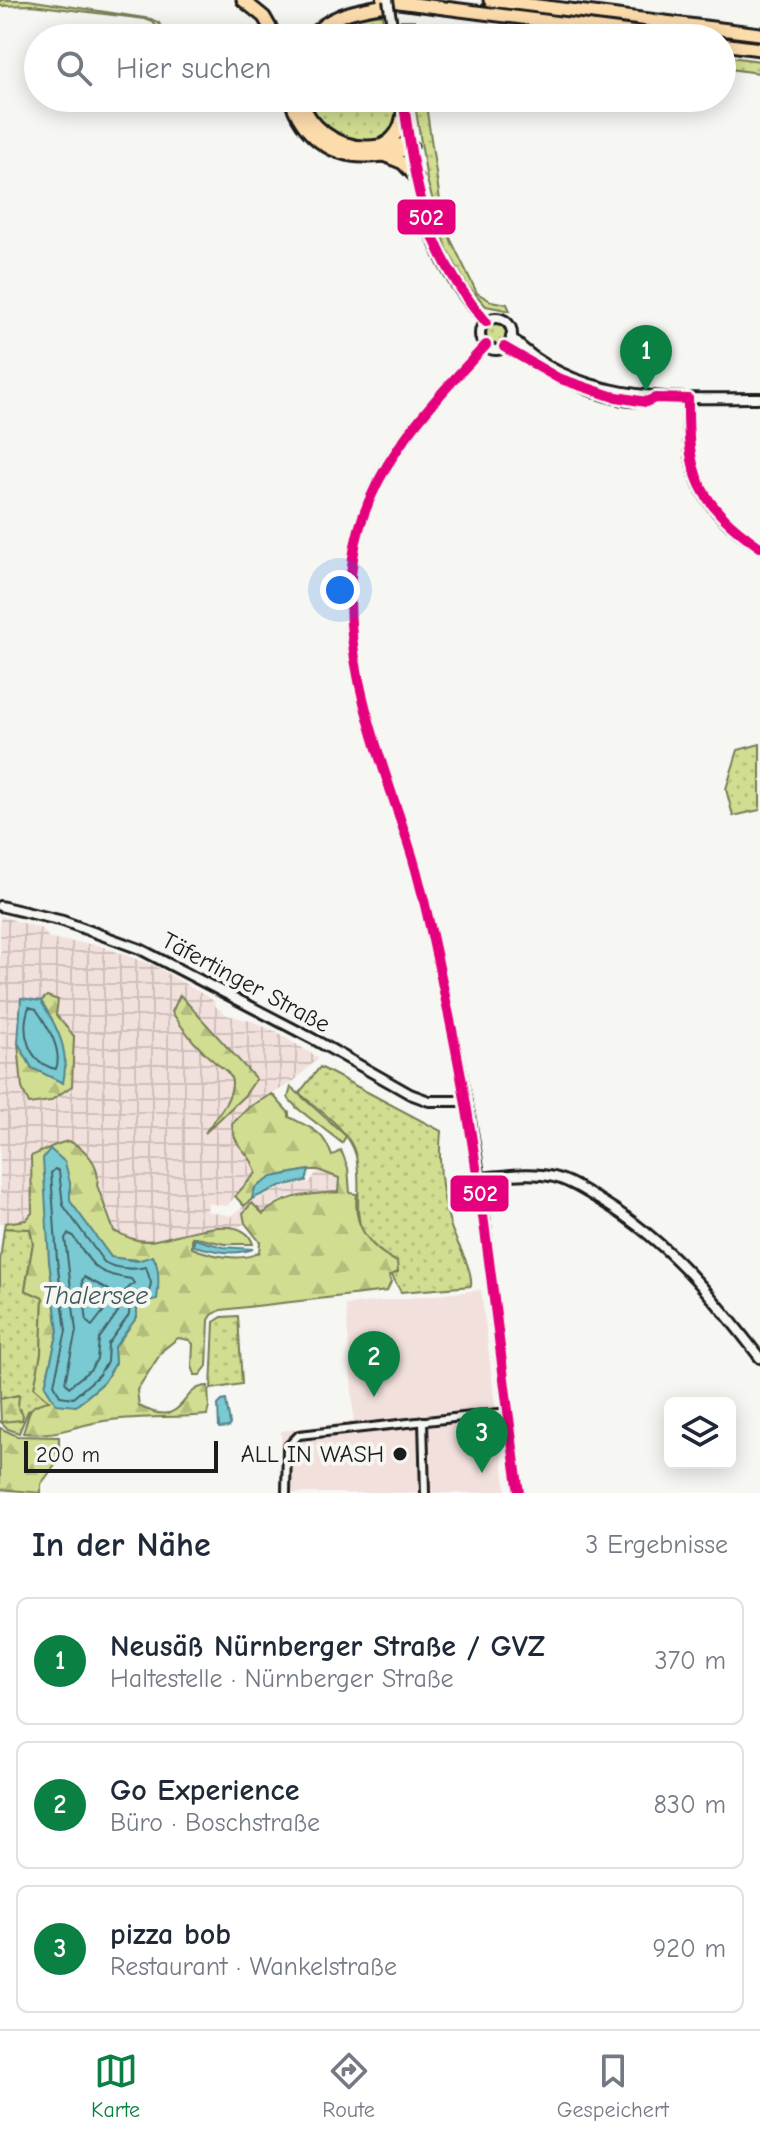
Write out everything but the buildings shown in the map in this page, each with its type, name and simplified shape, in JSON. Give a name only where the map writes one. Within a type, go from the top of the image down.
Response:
[{"type":"highway","points":[[243,0],[268,24]]},
{"type":"highway","points":[[490,0],[681,24]]},
{"type":"highway","points":[[323,24],[337,16],[390,1],[568,24]]},
{"type":"highway","points":[[736,31],[760,34]]},
{"type":"highway","points":[[736,46],[760,49]]},
{"type":"highway","points":[[297,112],[306,129],[323,145],[353,157],[411,146]]},
{"type":"highway","points":[[308,112],[314,124],[331,138],[350,146],[381,151],[403,163],[416,177]]},
{"type":"highway","points":[[381,151],[398,132],[402,112]]},
{"type":"main road","points":[[390,1],[392,24]]},
{"type":"main road","points":[[406,112],[416,177],[433,245],[455,284],[486,322]]},
{"type":"main road","points":[[504,347],[511,337],[511,329],[505,321],[495,318],[486,322],[480,333],[486,345],[495,349],[504,347],[570,379],[655,398],[760,398]]},
{"type":"main road","points":[[511,337],[570,379]]},
{"type":"main road","points":[[486,345],[422,414],[391,455],[365,509],[351,573],[350,620],[358,675],[417,871],[467,1101],[480,1178],[519,1493]]},
{"type":"main road","points":[[688,399],[690,459],[705,498],[721,519],[760,547]]},
{"type":"main road","name":"Täfertinger Straße","points":[[0,906],[63,921],[140,949],[315,1040],[410,1094],[429,1101],[467,1101]]},
{"type":"main road","points":[[480,1178],[536,1174],[556,1177],[619,1212],[684,1264],[760,1358]]},
{"type":"street","points":[[286,1493],[287,1447],[299,1435],[508,1412]]},
{"type":"street","points":[[423,1421],[425,1493]]},
{"type":"shaded area","points":[[0,916],[42,929],[50,939],[98,945],[155,966],[214,1001],[216,1007],[227,1015],[274,1031],[319,1058],[293,1082],[249,1107],[234,1139],[254,1163],[256,1173],[227,1206],[208,1203],[207,1211],[231,1216],[251,1201],[280,1188],[310,1182],[318,1170],[339,1178],[338,1193],[289,1196],[263,1214],[253,1204],[243,1213],[245,1223],[238,1228],[215,1226],[152,1241],[136,1241],[114,1231],[97,1185],[99,1179],[50,1149],[31,1156],[32,1213],[26,1220],[14,1224],[0,1223]]},
{"type":"shaded area","points":[[481,1290],[506,1493],[282,1493],[281,1431],[354,1421],[346,1305]]},
{"type":"green space","points":[[0,0],[28,0],[151,19],[160,24],[145,19],[32,5],[0,6]]},
{"type":"green space","points":[[382,15],[384,24],[335,24],[359,16]]},
{"type":"green space","points":[[401,20],[415,20],[415,24],[402,24]]},
{"type":"green space","points":[[736,58],[760,61],[760,73],[736,70]]},
{"type":"green space","points":[[310,112],[397,112],[397,120],[390,138],[360,144],[330,135]]},
{"type":"green space","points":[[416,112],[427,112],[442,214],[451,240],[477,293],[491,301],[507,304],[510,311],[486,306],[467,285],[447,249],[427,180]]},
{"type":"green space","points":[[496,322],[505,325],[508,334],[505,343],[496,346],[487,343],[484,334],[487,325]]},
{"type":"green space","points":[[760,744],[760,810],[733,816],[726,789],[738,750]]},
{"type":"green space","points":[[180,995],[256,1079],[245,1095],[205,1133],[226,1103],[232,1080],[192,1040],[172,1012]]},
{"type":"green space","points":[[47,996],[58,1000],[56,1015],[74,1036],[72,1086],[50,1101],[29,1104],[22,1088],[18,1043],[32,1068],[63,1082],[52,1019],[41,1001]]},
{"type":"green space","points":[[320,1067],[441,1131],[440,1167],[445,1203],[451,1227],[470,1272],[471,1286],[401,1292],[391,1274],[397,1262],[379,1251],[361,1228],[353,1146],[332,1121],[299,1093]]},
{"type":"green space","points":[[291,1087],[346,1136],[342,1143],[297,1108],[288,1098]]},
{"type":"green space","points":[[272,1094],[289,1117],[320,1135],[332,1156],[341,1150],[348,1168],[350,1193],[357,1194],[357,1216],[365,1235],[379,1250],[397,1262],[398,1272],[389,1276],[391,1282],[387,1291],[221,1310],[209,1320],[207,1366],[200,1375],[195,1375],[192,1366],[193,1344],[178,1338],[163,1350],[137,1390],[139,1406],[155,1412],[174,1411],[191,1393],[208,1386],[207,1415],[123,1419],[58,1432],[23,1433],[32,1408],[49,1401],[34,1388],[41,1354],[43,1298],[25,1290],[33,1243],[30,1229],[4,1228],[5,1223],[26,1220],[32,1213],[31,1156],[69,1141],[81,1148],[97,1171],[97,1185],[114,1231],[135,1240],[149,1241],[207,1228],[236,1228],[246,1233],[253,1244],[225,1244],[192,1237],[192,1248],[226,1257],[244,1257],[259,1252],[260,1242],[245,1223],[243,1213],[252,1203],[263,1214],[289,1199],[338,1192],[339,1178],[318,1170],[276,1176],[255,1188],[252,1199],[244,1206],[235,1196],[256,1173],[254,1165],[236,1140],[232,1124],[249,1107]],"holes":[[[47,1155],[70,1183],[70,1201],[111,1258],[156,1261],[144,1301],[137,1303],[137,1317],[114,1348],[115,1364],[104,1382],[76,1406],[45,1386],[58,1331],[49,1261]]]},
{"type":"green space","points":[[4,1228],[30,1229],[33,1243],[25,1290],[43,1297],[41,1354],[35,1388],[49,1401],[28,1411],[19,1433],[8,1429],[0,1421],[18,1407],[18,1395],[0,1399],[0,1261]]},
{"type":"green space","points":[[238,1316],[242,1384],[211,1389],[214,1322],[222,1317]]},
{"type":"green space","points":[[19,1395],[18,1407],[23,1415],[22,1420],[1,1422],[0,1399]]},
{"type":"green space","points":[[0,1428],[17,1436],[59,1437],[59,1460],[41,1484],[41,1493],[0,1489]]},
{"type":"water","points":[[21,998],[41,1001],[53,1021],[64,1050],[63,1083],[32,1068],[18,1043]]},
{"type":"water","name":"Thalersee","points":[[50,1149],[65,1162],[70,1201],[111,1257],[137,1261],[153,1256],[158,1271],[157,1299],[137,1303],[137,1317],[114,1348],[115,1364],[104,1382],[76,1406],[56,1404],[45,1386],[58,1331],[49,1261],[43,1158]]},
{"type":"water","points":[[309,1170],[306,1181],[280,1186],[252,1199],[255,1188],[272,1177]]},
{"type":"water","points":[[194,1239],[223,1247],[253,1249],[216,1251],[194,1246]]},
{"type":"water","points":[[226,1400],[230,1424],[229,1427],[219,1428],[218,1405]]},
{"type":"transit line","name":"502","points":[[405,112],[419,190],[436,243],[465,295],[486,322]]},
{"type":"transit line","name":"502","points":[[486,345],[422,416],[385,468],[360,526],[353,558],[350,597],[357,673],[418,877],[459,1066],[479,1188],[519,1493]]},
{"type":"transit line","name":"502","points":[[504,347],[558,378],[611,396],[646,402],[655,398],[688,399]]},
{"type":"transit line","name":"502","points":[[688,399],[690,448],[700,485],[722,516],[760,547]]},
{"type":"place","name":"Neusäß Nürnberger Straße / GVZ","points":[[646,391]]},
{"type":"place","name":"Go Experience","points":[[374,1397]]},
{"type":"place","name":"ALL IN WASH","points":[[400,1454]]},
{"type":"place","name":"pizza bob","points":[[482,1473]]}]
